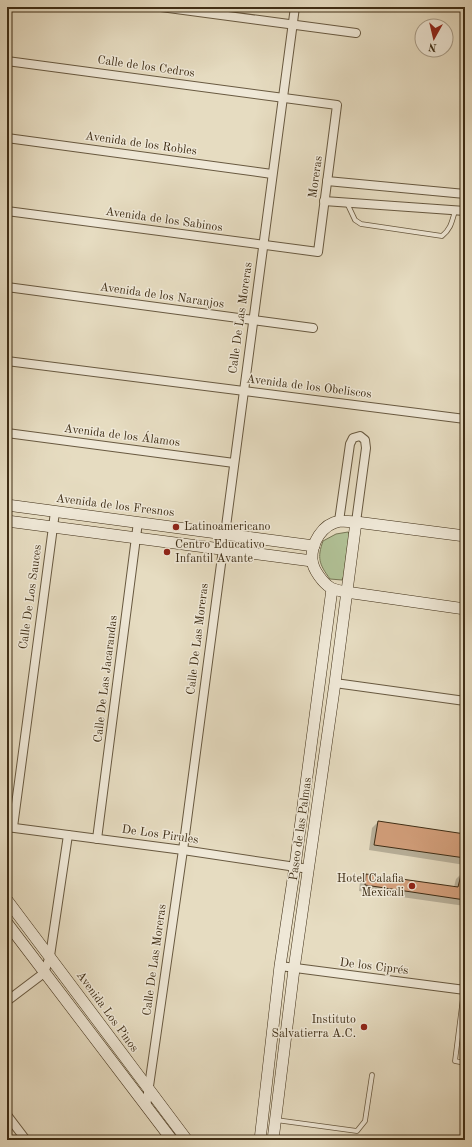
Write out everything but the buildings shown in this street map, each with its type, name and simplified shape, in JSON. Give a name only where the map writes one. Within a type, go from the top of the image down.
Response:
[{"type":"street","points":[[161,7],[356,33]]},
{"type":"street","name":"Calle De Las Moreras","points":[[146,1107],[183,850],[295,7]]},
{"type":"street","name":"Calle de los Cedros","points":[[7,61],[337,105]]},
{"type":"street","name":"Moreras","points":[[318,252],[337,105]]},
{"type":"street","name":"Avenida de los Robles","points":[[7,138],[272,174]]},
{"type":"street","points":[[327,181],[465,194]]},
{"type":"street","points":[[324,201],[465,211]]},
{"type":"street","name":"Avenida de los Sabinos","points":[[7,211],[318,252]]},
{"type":"street","name":"Avenida de los Naranjos","points":[[7,287],[313,328]]},
{"type":"street","name":"Avenida de los Obeliscos","points":[[7,361],[465,419]]},
{"type":"street","name":"Avenida de los Álamos","points":[[7,433],[234,463]]},
{"type":"street","points":[[339,521],[350,444],[353,438],[360,436],[365,440],[366,448],[356,522]]},
{"type":"street","name":"Avenida de los Fresnos","points":[[7,505],[314,546]]},
{"type":"street","name":"Calle De Los Sauces","points":[[10,827],[54,512]]},
{"type":"street","points":[[7,521],[312,561]]},
{"type":"street","points":[[465,536],[339,521],[329,526],[319,534],[314,546],[312,561],[322,579],[332,588],[346,592],[465,610]]},
{"type":"street","name":"Calle De Las Jacarandas","points":[[97,839],[138,522]]},
{"type":"street","name":"Paseo de las Palmas","points":[[273,1140],[294,969],[335,683],[356,522]]},
{"type":"street","name":"Paseo de las Palmas","points":[[260,1140],[280,966],[295,866],[332,588]]},
{"type":"street","points":[[335,683],[465,702]]},
{"type":"street","name":"De Los Pirules","points":[[10,827],[183,850],[309,869]]},
{"type":"street","points":[[7,1000],[44,973],[50,956],[68,835]]},
{"type":"street","name":"Avenida Los Pinos","points":[[7,900],[187,1140]]},
{"type":"street","points":[[7,923],[172,1140]]},
{"type":"street","name":"De los Ciprés","points":[[280,966],[465,990]]},
{"type":"street","points":[[7,1115],[26,1140]]},
{"type":"lane","points":[[346,202],[352,216],[361,224],[442,236],[451,226],[455,210]]},
{"type":"lane","points":[[465,990],[455,1061],[465,1062]]},
{"type":"lane","points":[[275,1120],[357,1131],[365,1121],[372,1075]]},
{"type":"green space","points":[[348,532],[352,537],[347,569],[342,580],[330,579],[323,569],[320,561],[320,552],[323,541],[336,534]]},
{"type":"place","name":"Latinoamericano","points":[[176,527]]},
{"type":"place","name":"Centro Educativo Infantil Avante","points":[[167,552]]},
{"type":"place","name":"Hotel Calafia Mexicali","points":[[412,886]]},
{"type":"place","name":"Instituto Salvatierra A.C.","points":[[364,1027]]}]
